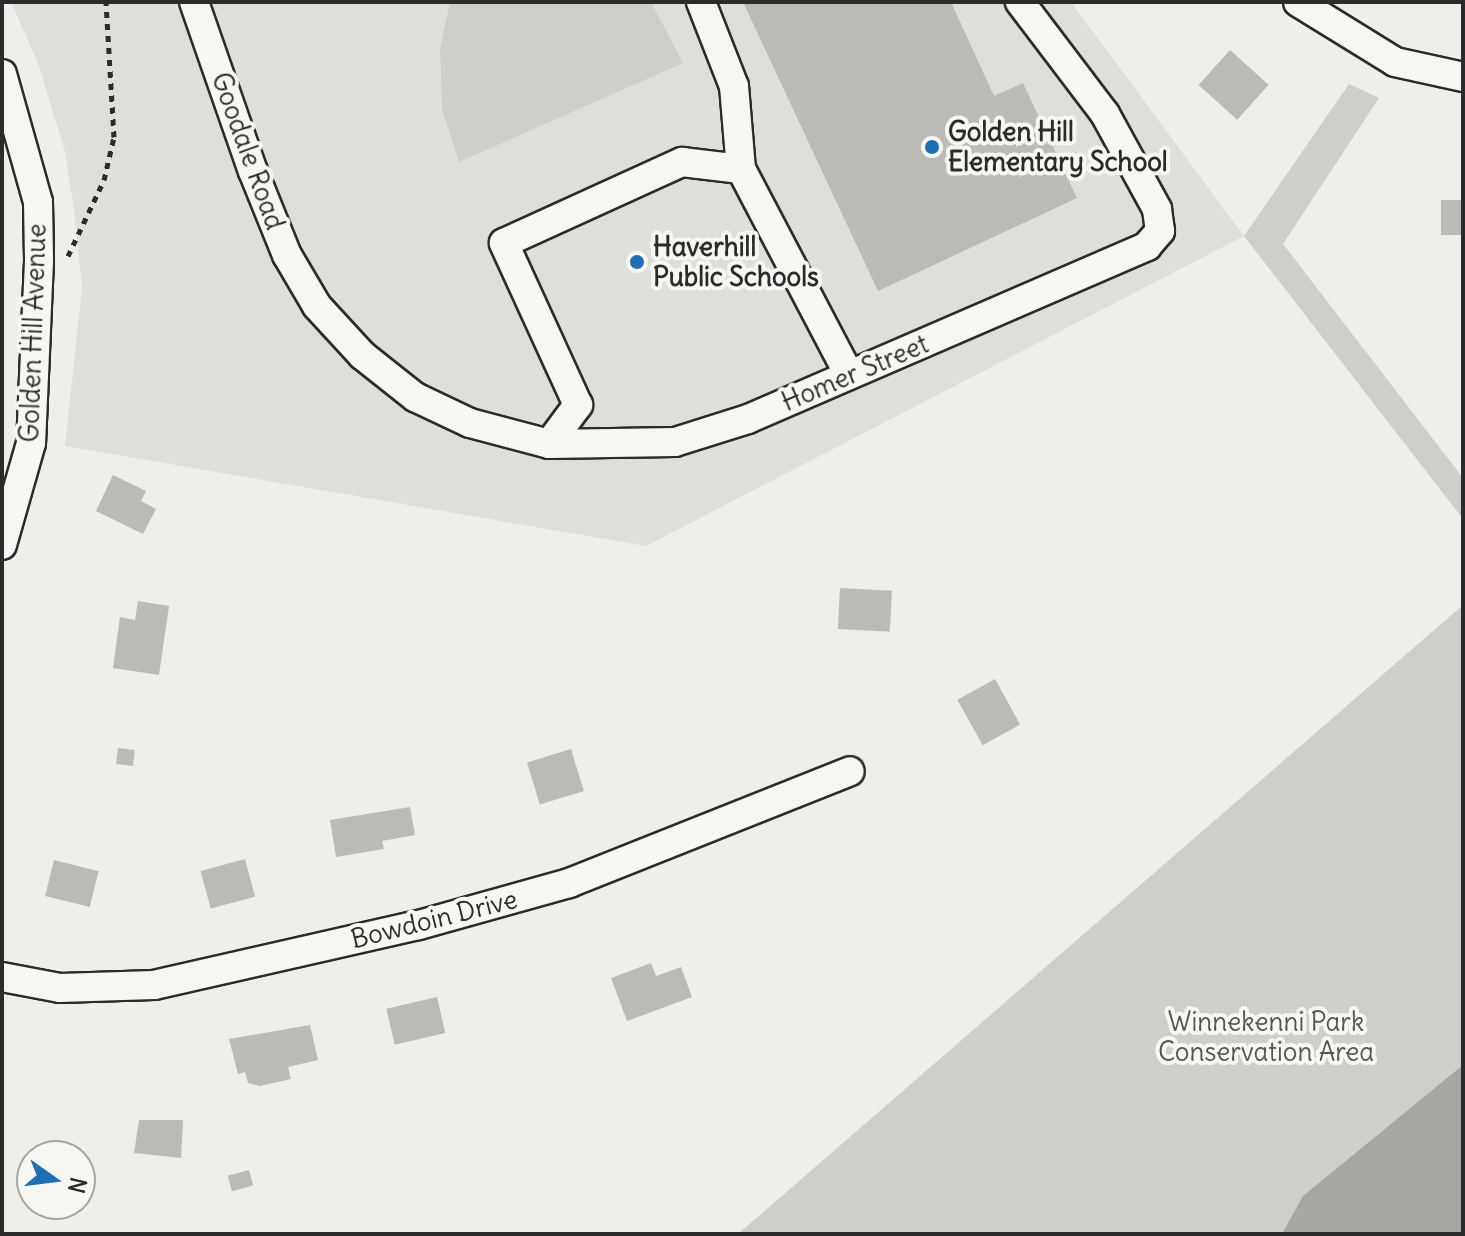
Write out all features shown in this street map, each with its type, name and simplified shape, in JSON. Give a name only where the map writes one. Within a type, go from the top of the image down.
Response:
[{"type":"street","name":"Goodale Road","points":[[194,2],[253,171],[287,255],[311,295]]},
{"type":"street","points":[[701,2],[734,86],[741,169],[848,373]]},
{"type":"street","name":"Homer Street","points":[[311,295],[362,355],[415,397],[470,423],[549,444],[675,442],[748,419],[848,373],[1123,257],[1147,246],[1160,231],[1157,209],[1105,114],[1020,2]]},
{"type":"street","points":[[1298,2],[1395,62],[1463,77]]},
{"type":"street","name":"Golden Hill Avenue","points":[[2,74],[38,202],[39,288],[31,443],[2,545]]},
{"type":"street","points":[[549,444],[578,405],[504,243],[682,162],[741,169]]},
{"type":"street","name":"Bowdoin Drive","points":[[2,977],[60,988],[154,985],[419,925],[569,883],[850,771]]},
{"type":"path","points":[[39,288],[56,278],[104,180],[114,137],[115,95],[106,2]]},
{"type":"shaded area","name":"Haverhill Public Schools","points":[[11,2],[1071,2],[1244,236],[646,546],[65,446],[82,287],[74,210],[65,152],[38,63]]},
{"type":"shaded area","points":[[1463,1065],[1463,1234],[1282,1234],[1303,1196]]},
{"type":"green space","points":[[450,2],[651,2],[683,63],[459,162],[442,109],[440,48]]},
{"type":"green space","points":[[1349,84],[1379,98],[1283,244],[1463,478],[1463,519],[1244,236]]},
{"type":"green space","name":"Winnekenni Park Conservation Area","points":[[1463,605],[1463,1234],[738,1234]]},
{"type":"building","name":"Golden Hill Elementary School","points":[[743,2],[951,2],[994,96],[1023,83],[1077,198],[878,291]]},
{"type":"building","points":[[1230,50],[1269,85],[1237,120],[1199,85]]},
{"type":"building","points":[[1441,200],[1463,200],[1463,235],[1441,235]]},
{"type":"building","points":[[113,475],[146,491],[141,501],[156,509],[143,534],[96,511]]},
{"type":"building","points":[[840,588],[892,591],[890,632],[838,629]]},
{"type":"building","points":[[138,601],[169,606],[159,675],[113,668],[120,617],[135,620]]},
{"type":"building","points":[[995,679],[1020,724],[983,745],[957,700]]},
{"type":"building","points":[[118,748],[135,750],[133,766],[116,764]]},
{"type":"building","points":[[571,749],[584,791],[540,805],[527,762]]},
{"type":"building","points":[[410,807],[415,835],[382,841],[384,849],[336,857],[330,820]]},
{"type":"building","points":[[245,859],[255,897],[211,909],[201,871]]},
{"type":"building","points":[[54,860],[99,871],[90,907],[45,896]]},
{"type":"building","points":[[651,963],[656,976],[681,967],[692,997],[627,1021],[611,978]]},
{"type":"building","points":[[437,997],[445,1033],[395,1045],[386,1009]]},
{"type":"building","points":[[310,1025],[318,1060],[288,1067],[291,1079],[260,1086],[248,1083],[245,1072],[238,1074],[229,1039]]},
{"type":"building","points":[[139,1120],[183,1120],[181,1158],[134,1153]]},
{"type":"building","points":[[249,1170],[253,1185],[232,1191],[228,1176]]},
{"type":"place","name":"Golden Hill Elementary School","points":[[932,147]]},
{"type":"place","name":"Haverhill Public Schools","points":[[637,262]]}]
